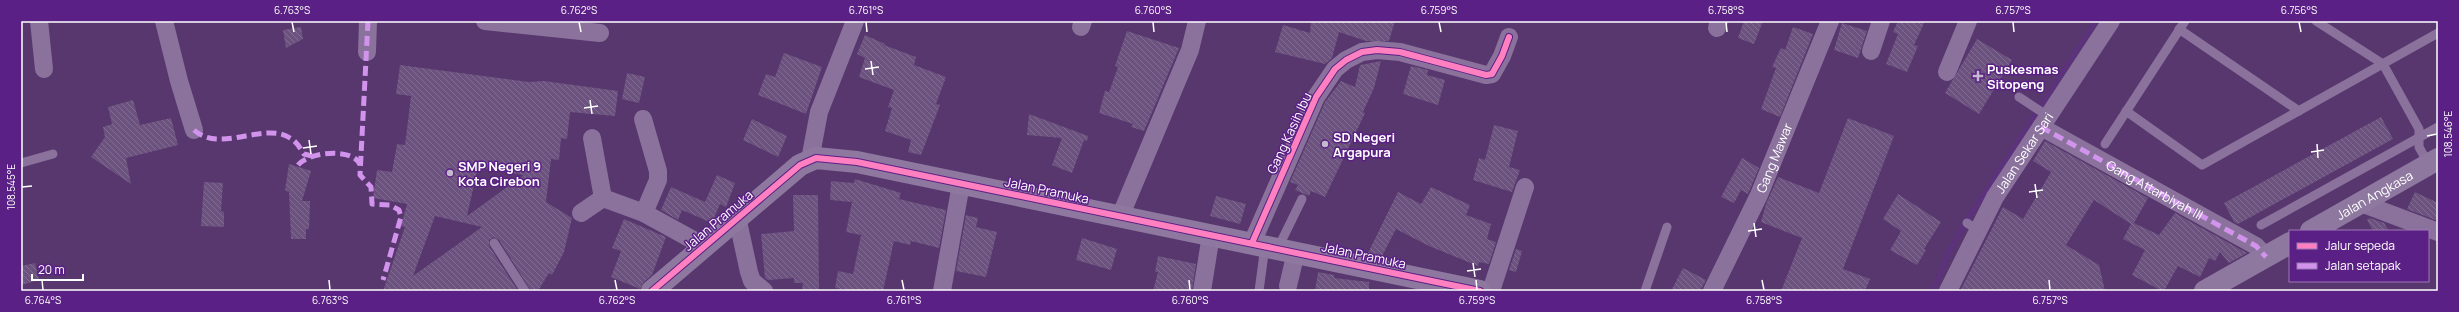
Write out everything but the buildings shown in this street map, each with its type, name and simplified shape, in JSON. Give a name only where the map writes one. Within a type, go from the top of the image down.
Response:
[{"type":"street","points":[[39,21],[44,69]]},
{"type":"street","points":[[164,21],[179,81],[194,130]]},
{"type":"street","points":[[367,52],[368,21]]},
{"type":"street","points":[[485,21],[600,33]]},
{"type":"street","points":[[810,160],[819,112],[855,21]]},
{"type":"street","points":[[1120,217],[1190,50],[1197,21]]},
{"type":"street","name":"Gang Mawar","points":[[1712,291],[1758,194],[1830,21]]},
{"type":"street","points":[[1871,51],[1881,21]]},
{"type":"street","points":[[1948,72],[1968,21]]},
{"type":"street","name":"Jalan Sekar Sari","points":[[1948,291],[1972,226],[1995,197],[2044,118],[2111,21]]},
{"type":"street","name":"Gang Kasih Ibu","points":[[1272,247],[1313,103],[1335,69],[1346,60],[1362,52],[1377,50],[1400,52],[1486,75],[1492,74],[1502,56],[1509,37]]},
{"type":"street","name":"Gang Attarbiyah III","points":[[2044,118],[2256,246],[2266,256]]},
{"type":"street","points":[[643,119],[658,171],[658,180],[644,213]]},
{"type":"street","points":[[592,138],[603,198]]},
{"type":"street","name":"Jalan Pramuka","points":[[652,291],[737,217],[810,160],[821,158],[857,162],[1272,247],[1449,288],[1480,291]]},
{"type":"street","name":"Jalan Angkasa","points":[[2313,230],[2433,162]]},
{"type":"street","points":[[942,291],[961,184]]},
{"type":"street","points":[[1491,291],[1525,187]]},
{"type":"street","points":[[603,198],[644,213],[704,246]]},
{"type":"street","points":[[581,214],[603,198]]},
{"type":"street","points":[[2361,203],[2438,232]]},
{"type":"street","points":[[737,217],[752,281],[764,291]]},
{"type":"street","points":[[1202,291],[1211,235]]},
{"type":"street","points":[[2205,291],[2289,244]]},
{"type":"street","points":[[1272,247],[1288,286]]},
{"type":"lane","points":[[2316,21],[2383,64],[2419,129],[2419,147],[2433,162]]},
{"type":"lane","points":[[2105,144],[2182,25],[2299,111]]},
{"type":"lane","points":[[2126,111],[2202,165],[2438,34]]},
{"type":"lane","points":[[2019,96],[2044,118]]},
{"type":"lane","points":[[2261,225],[2438,127]]},
{"type":"lane","points":[[21,163],[53,154]]},
{"type":"lane","points":[[1259,291],[1272,247],[1302,199]]},
{"type":"lane","points":[[1645,291],[1667,227]]},
{"type":"lane","points":[[494,243],[525,291]]},
{"type":"waterway","points":[[1933,291],[1949,251],[1969,217],[2096,21]]},
{"type":"marked path","points":[[368,21],[360,175],[371,187],[372,204],[390,205],[399,210],[401,217],[383,280]]},
{"type":"marked path","points":[[2041,127],[2256,246],[2266,257]]},
{"type":"marked path","points":[[194,130],[205,137],[216,139],[229,139],[255,134],[279,134],[295,141],[304,154],[312,156]]},
{"type":"marked path","points":[[298,165],[311,157],[330,153],[349,156],[356,159],[360,165]]},
{"type":"cycle path","points":[[1252,243],[1316,97],[1335,69],[1346,60],[1362,52],[1377,50],[1400,52],[1486,75],[1492,74],[1502,56],[1509,37]]},
{"type":"cycle path","points":[[652,291],[800,165],[816,158],[857,162],[1480,291]]},
{"type":"place","name":"Puskesmas Sitopeng","points":[[1978,76]]},
{"type":"place","name":"SD Negeri Argapura","points":[[1325,144]]},
{"type":"place","name":"SMP Negeri 9 Kota Cirebon","points":[[450,173]]}]
